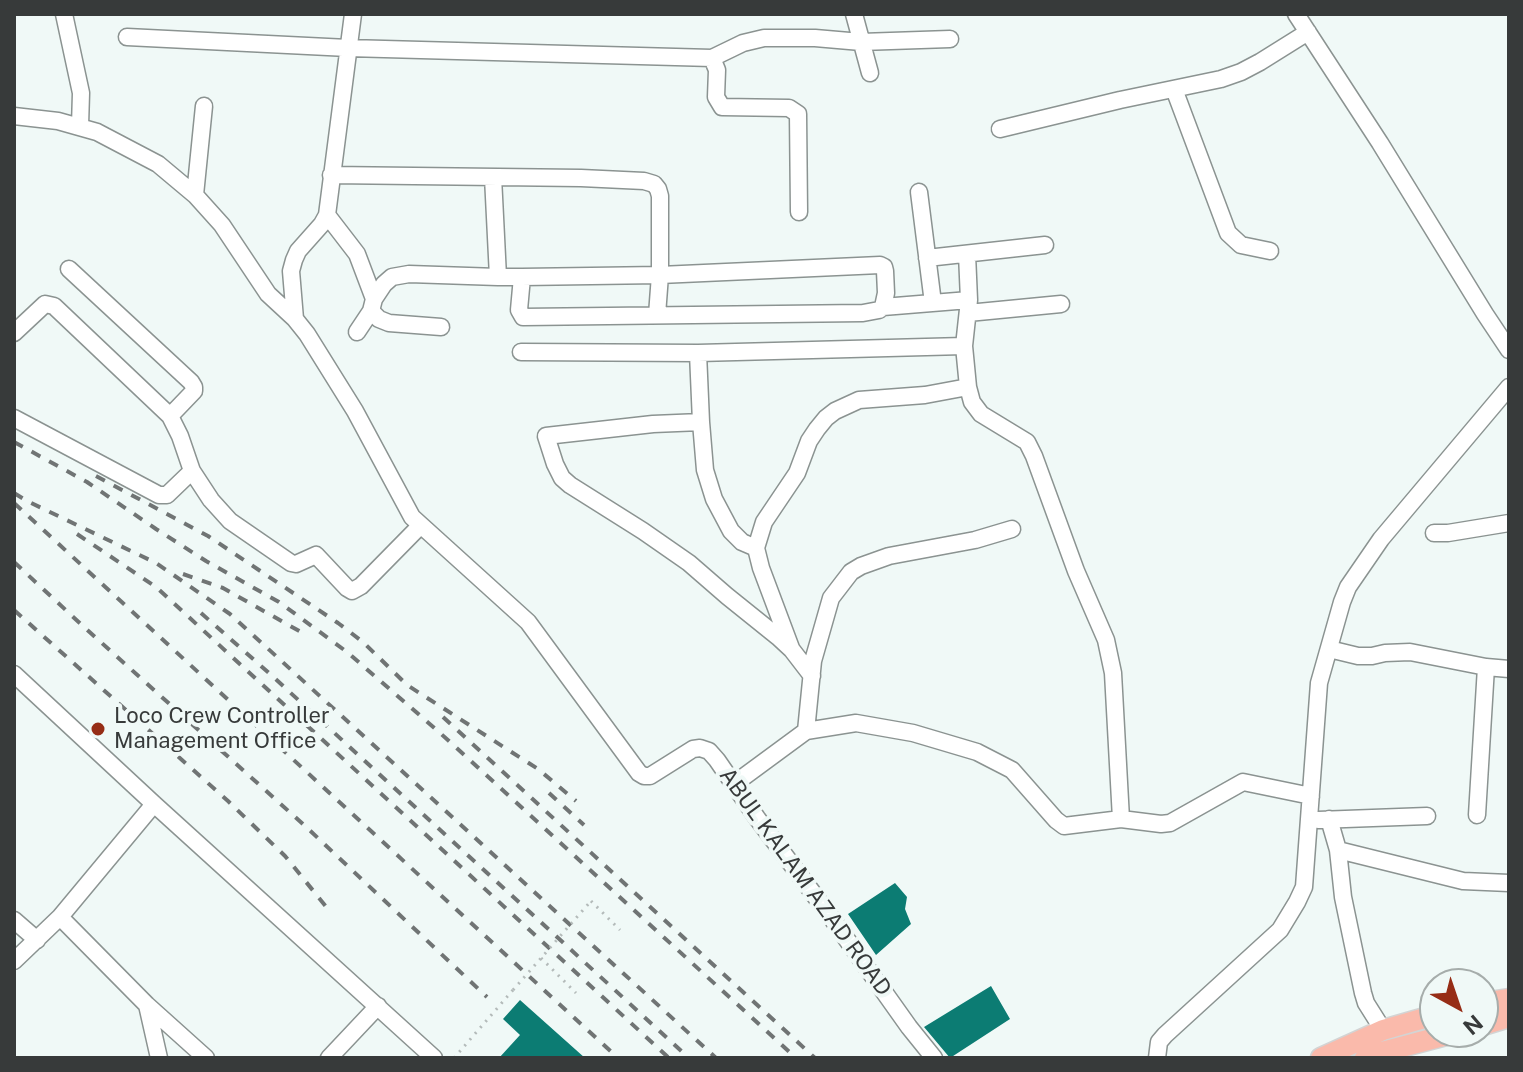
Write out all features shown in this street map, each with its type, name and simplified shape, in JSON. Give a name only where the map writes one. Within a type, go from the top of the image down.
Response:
[{"type":"main road","points":[[1321,1058],[1383,1030],[1419,1020]]},
{"type":"main road","points":[[1370,1057],[1419,1043]]},
{"type":"street","points":[[64,14],[81,93],[80,126]]},
{"type":"street","points":[[295,319],[291,271],[298,251],[327,215],[353,14]]},
{"type":"street","points":[[854,14],[870,73]]},
{"type":"street","points":[[1296,14],[1509,350]]},
{"type":"street","points":[[1000,129],[1221,79],[1241,72],[1308,32]]},
{"type":"street","points":[[127,37],[348,48],[712,58],[743,43],[764,38],[861,42],[950,39]]},
{"type":"street","points":[[712,58],[717,70],[716,97],[722,107],[789,108],[798,114],[799,212]]},
{"type":"street","points":[[1174,89],[1228,233],[1241,245],[1270,251]]},
{"type":"street","points":[[195,195],[204,106]]},
{"type":"street","name":"ABUL KALAM AZAD ROAD","points":[[14,116],[80,126],[115,140],[158,164],[185,184],[222,225],[268,294],[307,334],[342,390],[406,507],[420,526],[528,622],[639,773],[650,776],[693,749],[709,751],[934,1058]]},
{"type":"street","points":[[331,175],[581,178],[654,184],[660,196],[657,315]]},
{"type":"street","points":[[493,177],[498,277]]},
{"type":"street","points":[[919,192],[933,303]]},
{"type":"street","points":[[327,215],[357,254],[379,319],[389,323],[441,327]]},
{"type":"street","points":[[927,258],[1045,245]]},
{"type":"street","points":[[967,254],[968,307],[964,346],[972,402],[977,410],[1027,442],[1106,640],[1113,673],[1121,819]]},
{"type":"street","points":[[357,332],[384,284],[392,277],[409,274],[498,277],[660,275],[880,265],[885,271],[883,307]]},
{"type":"street","points":[[69,269],[191,382],[194,391],[170,416]]},
{"type":"street","points":[[522,277],[519,310],[523,317],[825,314],[872,312],[883,307],[933,303],[968,307],[1061,304]]},
{"type":"street","points":[[14,333],[20,315],[45,304],[54,306],[170,416],[192,471],[211,500],[230,521],[291,563],[296,564],[316,555],[352,591],[361,586],[420,526]]},
{"type":"street","points":[[521,352],[698,353],[964,346]]},
{"type":"street","points":[[698,353],[705,470],[714,499],[731,531],[742,542],[756,548]]},
{"type":"street","points":[[792,650],[756,548],[764,522],[797,473],[809,441],[826,418],[859,400],[925,395],[968,387]]},
{"type":"street","points":[[1157,1058],[1159,1042],[1165,1035],[1280,930],[1291,912],[1304,887],[1319,683],[1348,587],[1381,539],[1509,387]]},
{"type":"street","points":[[14,418],[159,495],[167,495],[192,471]]},
{"type":"street","points":[[701,422],[546,436],[562,478],[689,563],[772,631],[812,676]]},
{"type":"street","points":[[1434,533],[1509,523]]},
{"type":"street","points":[[806,731],[813,661],[831,598],[851,572],[889,556],[975,540],[1012,529]]},
{"type":"street","points":[[1329,649],[1358,656],[1410,652],[1509,669]]},
{"type":"street","points":[[1477,815],[1486,667]]},
{"type":"street","points":[[14,674],[434,1058]]},
{"type":"street","points":[[734,784],[806,731],[856,723],[913,733],[977,752],[1012,770],[1064,826],[1121,819],[1170,823],[1243,782],[1311,796]]},
{"type":"street","points":[[14,961],[60,917],[154,804]]},
{"type":"street","points":[[1309,820],[1427,816]]},
{"type":"street","points":[[1329,819],[1338,850],[1343,897],[1363,993],[1383,1030]]},
{"type":"street","points":[[1338,850],[1463,881],[1509,883]]},
{"type":"street","points":[[60,917],[147,1005],[206,1058]]},
{"type":"street","points":[[14,920],[37,940]]},
{"type":"street","points":[[147,1005],[159,1058]]},
{"type":"street","points":[[329,1058],[378,1006]]},
{"type":"path","points":[[454,1058],[591,901],[620,930]]},
{"type":"path","points":[[541,958],[576,993]]},
{"type":"building","points":[[895,883],[907,897],[905,909],[911,924],[876,955],[848,914]]},
{"type":"building","points":[[991,986],[1010,1019],[950,1058],[924,1027]]},
{"type":"building","points":[[520,1000],[585,1058],[499,1058],[520,1035],[503,1019]]},
{"type":"railway","points":[[14,442],[87,482],[206,561],[279,602],[347,652],[796,1058]]},
{"type":"railway","points":[[96,476],[208,536],[338,623],[363,642],[407,685],[538,769],[576,801]]},
{"type":"railway","points":[[14,493],[156,563],[230,614],[716,1058]]},
{"type":"railway","points":[[14,503],[618,1058]]},
{"type":"railway","points":[[77,534],[156,587],[669,1058]]},
{"type":"railway","points":[[14,562],[304,825],[487,997]]},
{"type":"railway","points":[[183,574],[223,588],[308,636]]},
{"type":"railway","points":[[14,610],[228,801],[285,856],[328,909]]},
{"type":"railway","points":[[201,613],[689,1058]]},
{"type":"railway","points":[[443,717],[815,1058]]},
{"type":"railway","points":[[549,793],[584,825]]},
{"type":"place","name":"Loco Crew Controller Management Office","points":[[98,729]]}]
